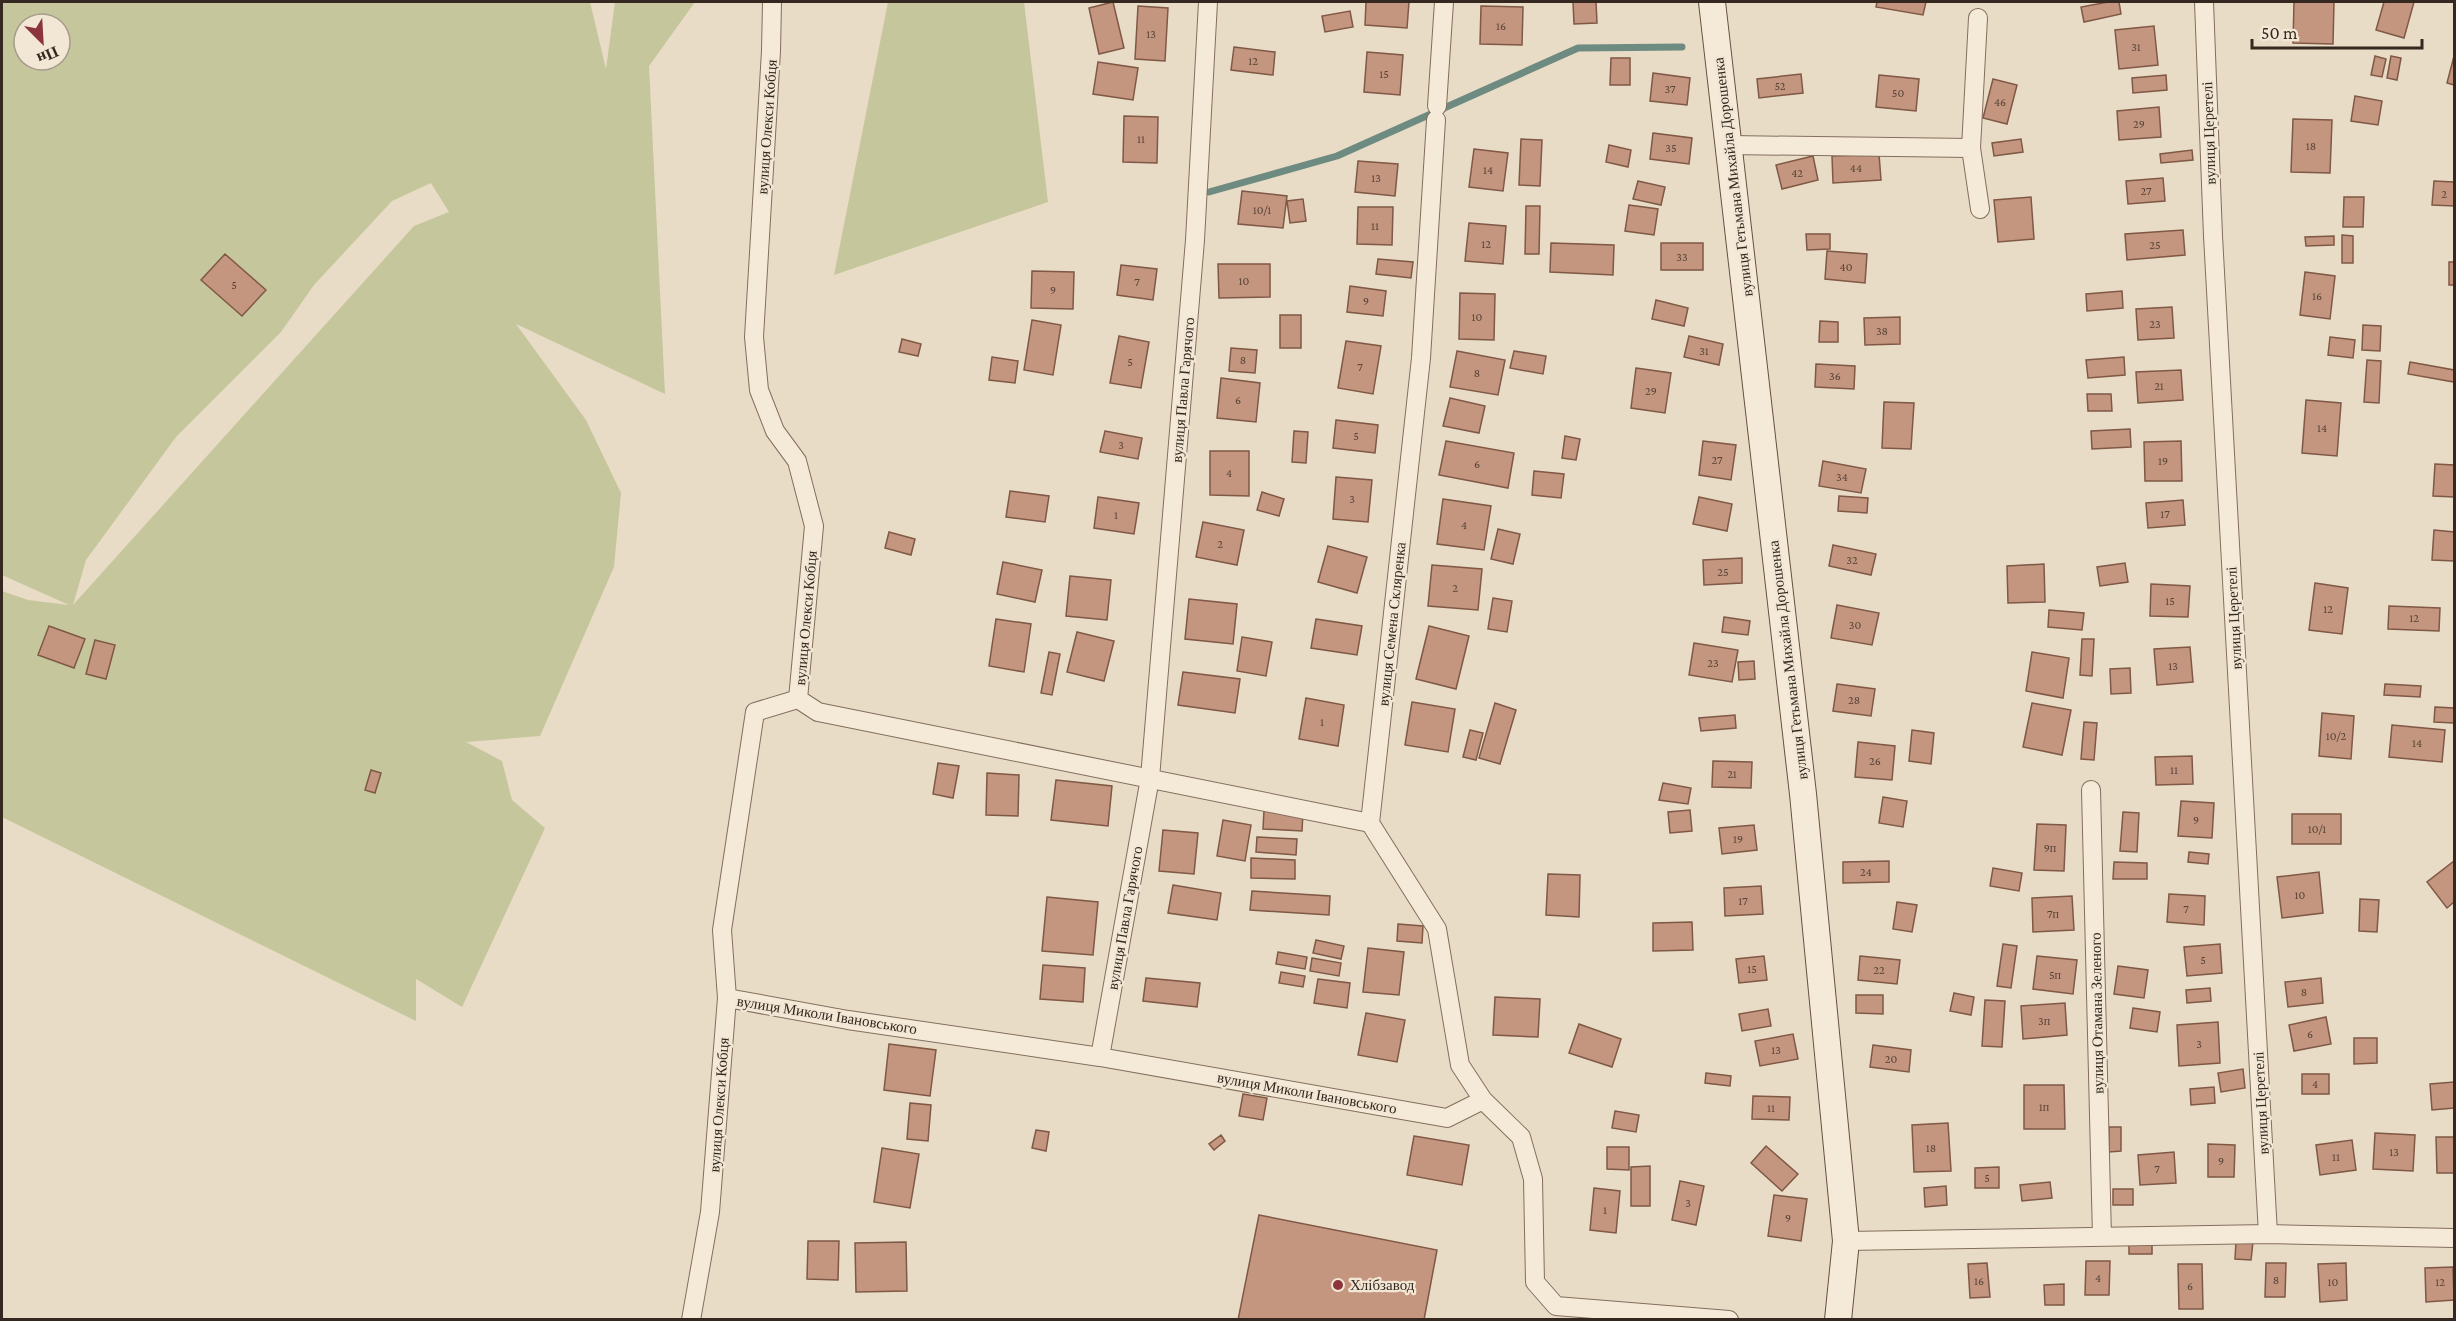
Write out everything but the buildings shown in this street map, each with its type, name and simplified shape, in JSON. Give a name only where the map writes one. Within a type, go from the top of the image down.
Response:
[{"type":"street","name":"вулиця Олекси Кобця","points":[[691,1320],[710,1212],[727,999],[722,930],[755,712],[798,699],[814,526],[796,460],[776,431],[759,390],[754,337],[772,2]]},
{"type":"street","name":"вулиця Павла Гарячого","points":[[1100,1057],[1150,778],[1195,240],[1208,2]]},
{"type":"street","name":"вулиця Семена Скляренка","points":[[1370,823],[1421,358],[1444,2]]},
{"type":"street","name":"вулиця Гетьмана Михайла Дорошенка","points":[[1712,2],[1803,794],[1846,1241],[1838,1320]]},
{"type":"street","name":"вулиця Церетелі","points":[[2204,2],[2214,260],[2268,1234]]},
{"type":"street","points":[[1978,18],[1971,148],[1980,208]]},
{"type":"street","points":[[1729,145],[1971,148]]},
{"type":"street","points":[[798,699],[818,712],[1370,823],[1437,929],[1460,1065],[1483,1100],[1521,1137],[1533,1179],[1535,1282],[1556,1305],[1730,1320]]},
{"type":"street","name":"вулиця Отамана Зеленого","points":[[2091,790],[2102,1237]]},
{"type":"street","name":"вулиця Миколи Івановського","points":[[727,999],[848,1020],[1100,1057],[1447,1118],[1483,1100]]},
{"type":"street","points":[[1846,1241],[2268,1234],[2454,1238]]},
{"type":"green space","points":[[2,2],[590,2],[606,69],[615,2],[695,2],[649,66],[665,394],[516,324],[586,420],[621,493],[614,567],[540,736],[466,742],[502,761],[512,800],[545,828],[462,1007],[416,979],[416,1021],[2,817],[2,591],[28,600],[69,605],[2,575]],"holes":[[[431,183],[449,212],[414,226],[73,605],[86,560],[176,437],[281,332],[314,285],[392,201]]]},
{"type":"green space","points":[[888,2],[1024,2],[1048,202],[834,275]]},
{"type":"waterway","points":[[1209,192],[1337,156],[1578,48],[1682,47]]},
{"type":"place","name":"Хлібзавод","points":[[1338,1285]]}]
